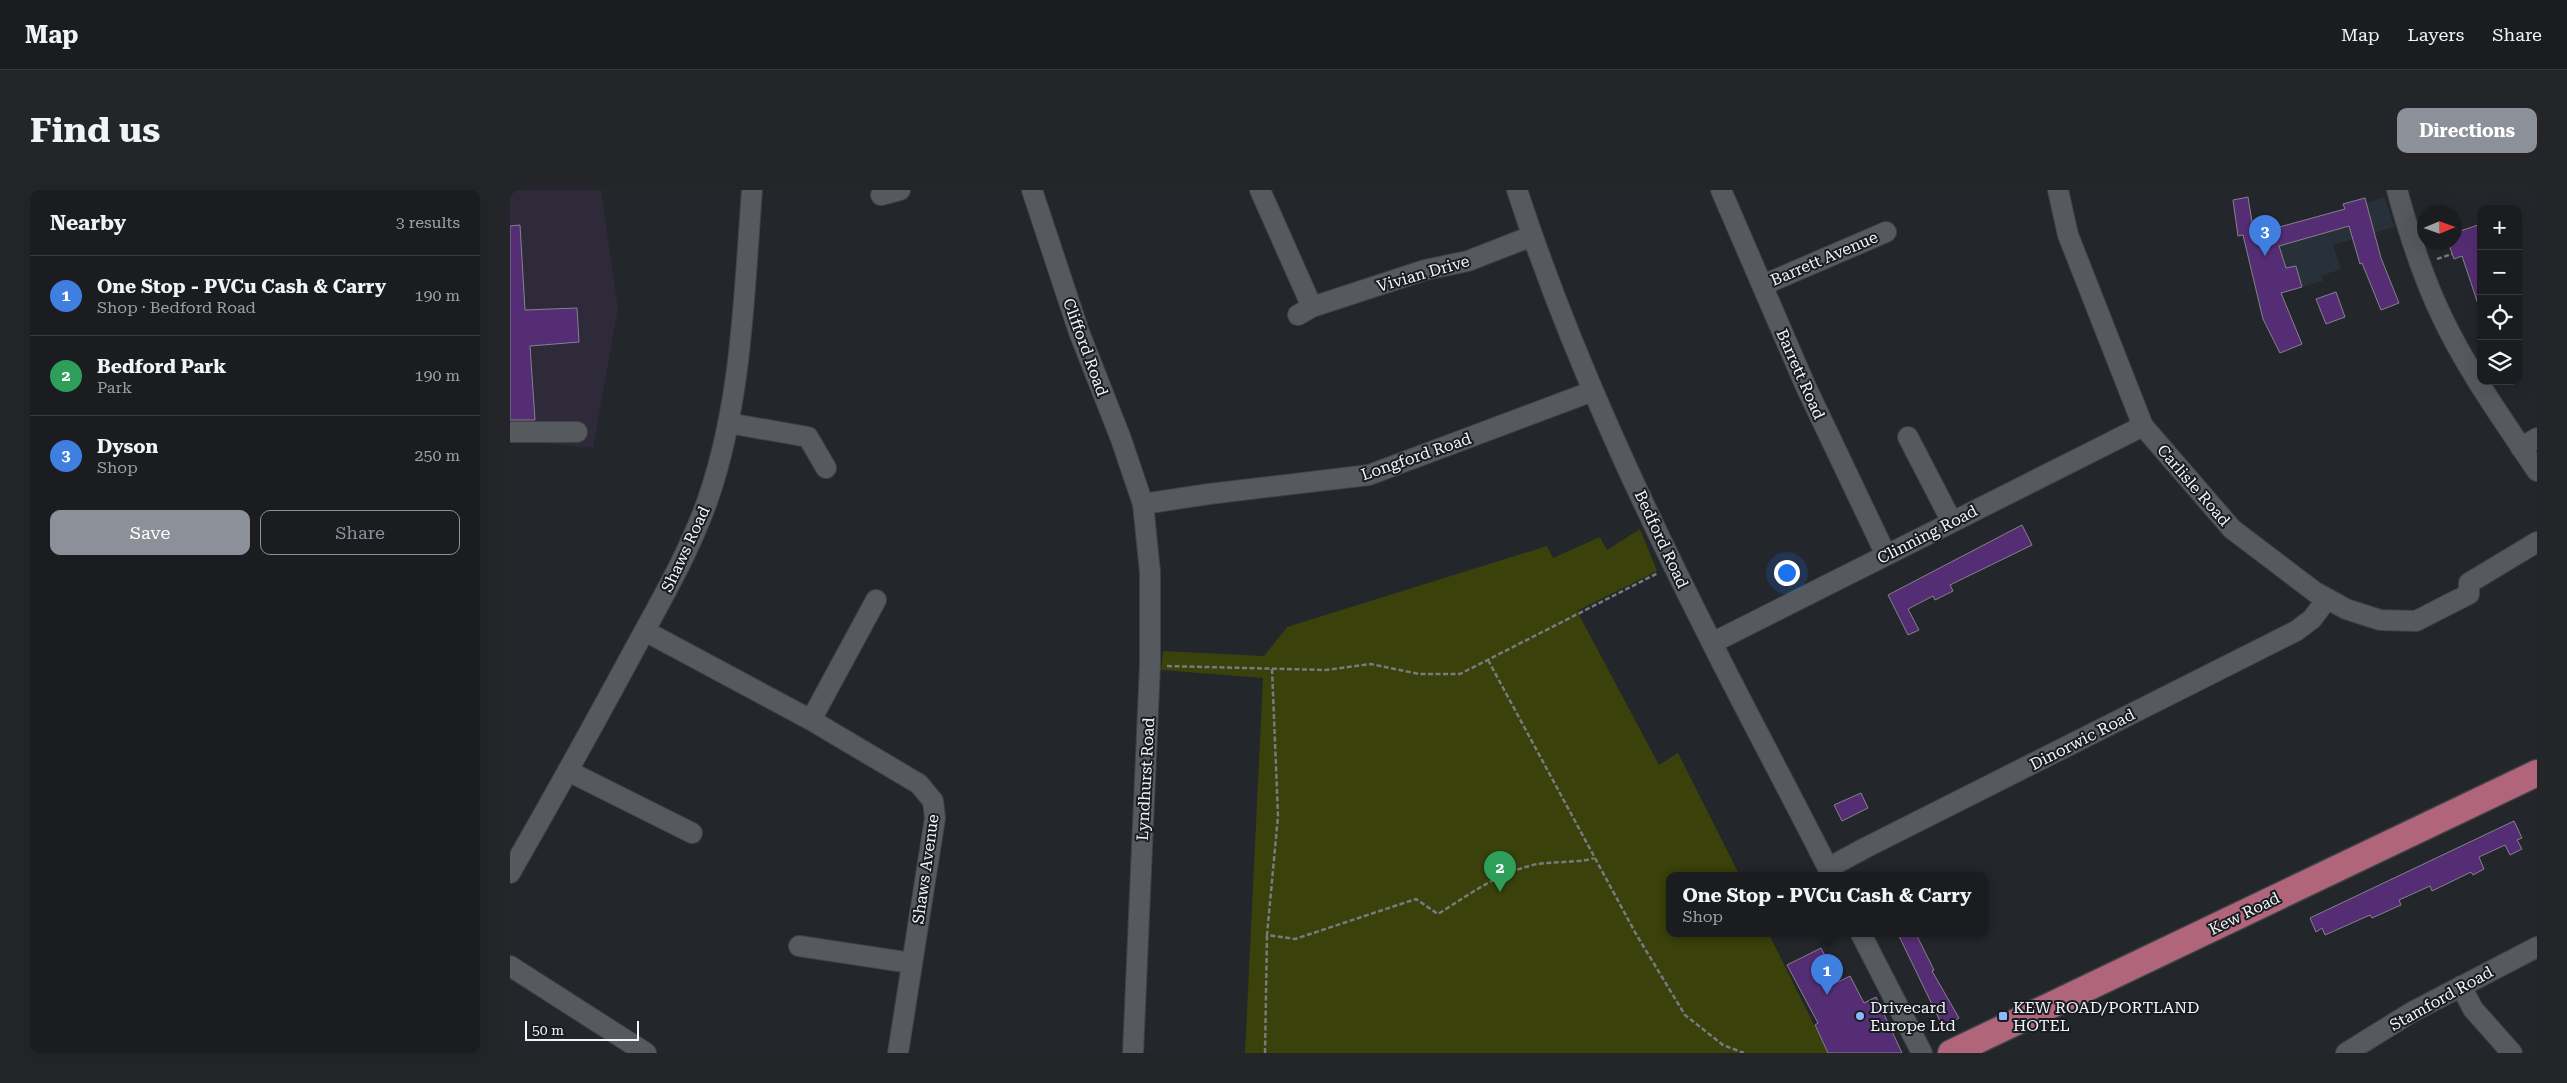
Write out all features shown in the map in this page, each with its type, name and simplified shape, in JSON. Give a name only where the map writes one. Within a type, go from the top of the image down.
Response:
[{"type":"main road","name":"Kew Road","points":[[1951,1053],[2537,773]]},
{"type":"street","name":"Shaws Road","points":[[510,873],[568,772],[685,557],[708,499],[728,423],[738,365],[752,190]]},
{"type":"street","name":"Clifford Road","points":[[1032,190],[1079,332],[1121,439],[1142,504]]},
{"type":"street","name":"Vivian Drive","points":[[1260,190],[1305,311],[1425,270],[1468,261],[1532,236]]},
{"type":"street","name":"Bedford Road","points":[[1517,190],[1532,236],[1592,390],[1712,644],[1830,872]]},
{"type":"street","name":"Barrett Road","points":[[1721,190],[1806,387],[1886,555]]},
{"type":"street","name":"Carlisle Road","points":[[2058,190],[2068,235],[2143,426],[2232,529],[2327,599],[2346,609],[2380,620],[2416,621],[2469,594],[2469,583],[2537,542]]},
{"type":"street","points":[[2397,190],[2426,279],[2443,319],[2485,393],[2529,443],[2537,471]]},
{"type":"street","name":"Barrett Avenue","points":[[1763,285],[1886,232]]},
{"type":"street","name":"Longford Road","points":[[1142,504],[1369,475],[1592,390]]},
{"type":"street","points":[[728,423],[808,437],[826,468]]},
{"type":"street","name":"Clinning Road","points":[[1712,644],[2143,426]]},
{"type":"street","points":[[510,432],[577,432]]},
{"type":"street","points":[[1908,437],[1952,522]]},
{"type":"street","name":"Lyndhurst Road","points":[[1133,1053],[1150,665],[1150,572],[1142,504]]},
{"type":"street","name":"Dinorwic Road","points":[[1830,872],[1865,848],[2296,632],[2312,619],[2327,599]]},
{"type":"street","points":[[811,720],[876,600]]},
{"type":"street","name":"Shaws Avenue","points":[[644,631],[811,720],[919,784],[933,801],[935,818],[910,963],[898,1053]]},
{"type":"street","points":[[568,772],[692,833]]},
{"type":"street","points":[[1863,937],[1922,1053]]},
{"type":"street","points":[[799,946],[910,963]]},
{"type":"street","name":"Stamford Road","points":[[2346,1053],[2412,1012],[2537,946]]},
{"type":"street","points":[[510,966],[646,1053]]},
{"type":"street","points":[[2461,986],[2473,1009],[2512,1053]]},
{"type":"path","points":[[1150,665],[1272,670],[1326,670],[1371,664],[1419,674],[1460,674],[1674,566]]},
{"type":"path","points":[[1488,660],[1636,934],[1685,1015],[1723,1045],[1744,1053]]},
{"type":"path","points":[[1265,1053],[1267,935],[1278,816],[1272,670]]},
{"type":"path","points":[[1267,935],[1295,939],[1416,899],[1438,914],[1492,879],[1536,865],[1566,860],[1590,860],[1594,858]]},
{"type":"shaded area","points":[[510,190],[601,190],[618,308],[593,448],[510,440]]},
{"type":"shaded area","points":[[2365,197],[2367,203],[2385,197],[2394,227],[2333,245],[2341,269],[2321,276],[2323,281],[2258,299],[2244,237],[2344,209],[2343,204]]},
{"type":"green space","points":[[1640,529],[1657,571],[1577,611],[1659,765],[1678,753],[1738,872],[1666,872],[1666,937],[1770,937],[1828,1053],[1245,1053],[1263,678],[1161,670],[1163,651],[1264,656],[1287,627],[1547,546],[1553,558],[1600,537],[1607,550]]},
{"type":"building","points":[[2248,197],[2254,234],[2345,209],[2343,204],[2365,198],[2381,258],[2399,303],[2381,310],[2362,263],[2360,264],[2349,226],[2279,246],[2286,268],[2296,266],[2302,287],[2281,293],[2302,344],[2280,353],[2263,319],[2243,235],[2238,236],[2233,200]]},
{"type":"building","points":[[520,225],[525,310],[577,308],[579,342],[530,346],[535,420],[510,420],[510,226]]},
{"type":"building","points":[[2477,225],[2477,301],[2462,256],[2454,259],[2451,250],[2462,250],[2462,230]]},
{"type":"building","points":[[2336,292],[2345,317],[2326,324],[2316,299]]},
{"type":"building","points":[[2022,525],[2032,545],[1950,585],[1953,591],[1935,600],[1933,596],[1908,609],[1919,630],[1908,635],[1888,595]]},
{"type":"building","points":[[1861,793],[1868,808],[1842,821],[1834,805]]},
{"type":"building","points":[[2514,821],[2522,838],[2517,840],[2522,849],[2510,855],[2505,845],[2479,857],[2484,869],[2473,875],[2471,872],[2432,891],[2430,886],[2399,900],[2401,905],[2372,918],[2370,915],[2325,935],[2322,928],[2316,932],[2310,918]]},
{"type":"building","points":[[1899,937],[1918,937],[1934,970],[1932,971],[1959,1018],[1943,1027]]},
{"type":"building","points":[[1821,948],[1838,982],[1850,976],[1864,1003],[1876,997],[1902,1053],[1828,1053],[1815,1025],[1818,1023],[1787,965]]},
{"type":"place","name":"Dyson","points":[[2265,256]]},
{"type":"place","name":"Bedford Park","points":[[1500,892]]},
{"type":"place","name":"One Stop - PVCu Cash & Carry","points":[[1827,995]]},
{"type":"place","name":"Drivecard Europe Ltd","points":[[1860,1016]]},
{"type":"place","name":"KEW ROAD/PORTLAND HOTEL","points":[[2003,1016]]}]
